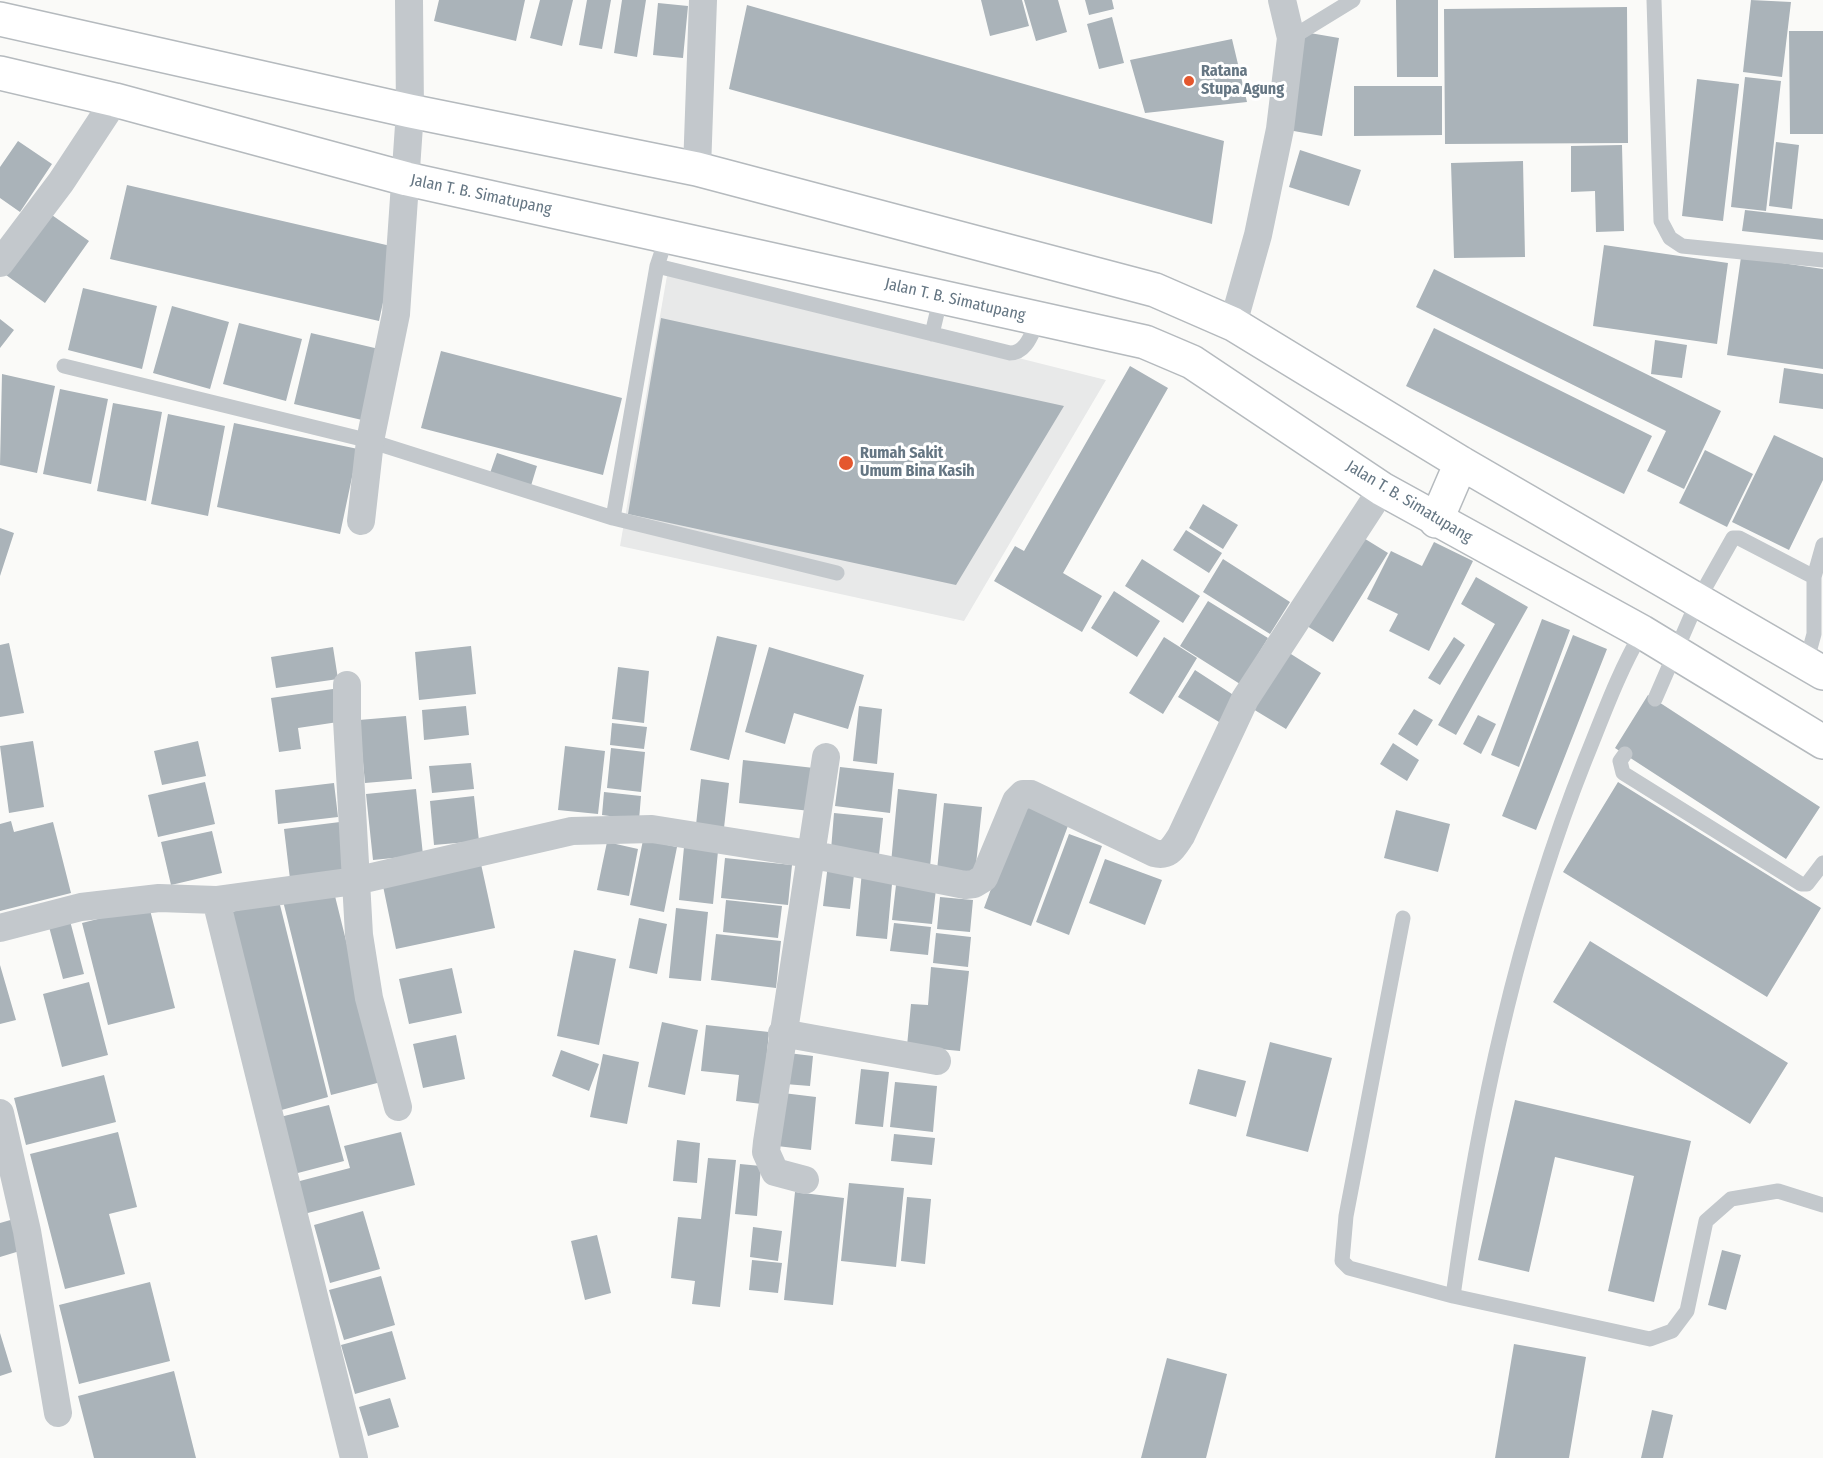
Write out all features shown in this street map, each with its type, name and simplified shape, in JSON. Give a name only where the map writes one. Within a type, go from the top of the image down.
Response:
[{"type":"main road","points":[[0,19],[410,111],[697,169],[1155,290],[1233,324],[1461,463],[1815,668]]},
{"type":"main road","name":"Jalan T. B. Simatupang","points":[[0,73],[116,100],[407,179],[1145,342],[1192,362],[1382,489],[1642,632],[1823,742]]},
{"type":"main road","points":[[1436,520],[1461,463]]},
{"type":"street","points":[[361,521],[370,441],[396,314],[410,111],[409,0]]},
{"type":"street","points":[[697,169],[703,0]]},
{"type":"street","points":[[1233,324],[1258,235],[1280,129],[1292,38],[1282,0]]},
{"type":"street","points":[[0,263],[61,182],[116,100]]},
{"type":"street","points":[[0,928],[81,907],[159,898],[216,900],[355,881],[572,831],[652,829],[809,854],[965,885],[974,884],[984,878],[1016,801],[1023,794],[1031,794],[1154,854],[1170,853],[1181,836],[1216,765],[1245,699],[1382,489]]},
{"type":"street","points":[[347,685],[359,935],[369,998],[398,1107]]},
{"type":"street","points":[[805,1180],[775,1172],[766,1152],[825,757]]},
{"type":"street","points":[[216,900],[354,1458]]},
{"type":"street","points":[[782,1033],[937,1061]]},
{"type":"street","points":[[0,1113],[27,1231],[58,1413]]},
{"type":"lane","points":[[1292,38],[1353,0]]},
{"type":"lane","points":[[1654,0],[1661,221],[1670,238],[1682,246],[1823,260]]},
{"type":"lane","points":[[613,519],[657,266],[667,236]]},
{"type":"lane","points":[[657,266],[1018,353],[1024,349],[1038,319]]},
{"type":"lane","points":[[932,334],[941,296]]},
{"type":"lane","points":[[64,366],[370,441],[613,519],[837,573]]},
{"type":"lane","points":[[1655,699],[1677,653],[1698,600],[1735,537],[1814,577]]},
{"type":"lane","points":[[1815,668],[1814,577],[1823,545]]},
{"type":"lane","points":[[1453,1296],[1488,1093],[1518,958],[1536,895],[1569,800],[1623,664],[1642,632]]},
{"type":"lane","points":[[1625,754],[1620,760],[1623,773],[1802,884],[1811,881],[1823,862]]},
{"type":"lane","points":[[1403,918],[1346,1216],[1342,1261],[1349,1268],[1453,1296],[1650,1340],[1672,1331],[1687,1311],[1706,1221],[1731,1199],[1778,1191],[1823,1205]]},
{"type":"shaded area","name":"Rumah Sakit Umum Bina Kasih","points":[[668,270],[1106,380],[964,621],[620,546]]},
{"type":"building","points":[[439,0],[525,0],[516,41],[434,21]]},
{"type":"building","points":[[540,0],[573,0],[562,46],[530,38]]},
{"type":"building","points":[[587,0],[611,0],[602,49],[579,45]]},
{"type":"building","points":[[622,0],[646,0],[637,57],[614,53]]},
{"type":"building","points":[[981,0],[1022,0],[1029,26],[990,36]]},
{"type":"building","points":[[1024,0],[1058,0],[1067,32],[1036,41]]},
{"type":"building","points":[[1085,0],[1112,0],[1114,9],[1089,15]]},
{"type":"building","points":[[1396,0],[1438,0],[1438,77],[1397,77]]},
{"type":"building","points":[[1751,0],[1791,2],[1782,77],[1743,72]]},
{"type":"building","points":[[658,3],[688,6],[683,58],[653,55]]},
{"type":"building","points":[[747,5],[1224,141],[1212,224],[729,89]]},
{"type":"building","points":[[1627,7],[1628,143],[1445,144],[1444,9]]},
{"type":"building","points":[[1112,17],[1124,63],[1099,69],[1087,24]]},
{"type":"building","points":[[1789,31],[1823,31],[1823,134],[1790,134]]},
{"type":"building","points":[[1304,32],[1339,38],[1322,136],[1288,130]]},
{"type":"building","name":"Ratana Stupa Agung","points":[[1232,39],[1247,102],[1145,113],[1130,60]]},
{"type":"building","points":[[1745,77],[1781,81],[1766,211],[1731,207]]},
{"type":"building","points":[[1697,79],[1739,84],[1723,221],[1682,216]]},
{"type":"building","points":[[1354,86],[1442,86],[1442,135],[1354,136]]},
{"type":"building","points":[[18,141],[52,164],[20,212],[0,198],[0,167]]},
{"type":"building","points":[[1776,142],[1799,145],[1792,209],[1769,206]]},
{"type":"building","points":[[1622,145],[1624,231],[1596,232],[1595,191],[1571,192],[1571,146]]},
{"type":"building","points":[[1300,150],[1361,170],[1349,206],[1289,187]]},
{"type":"building","points":[[1523,161],[1525,257],[1454,258],[1451,163]]},
{"type":"building","points":[[127,185],[395,247],[379,321],[110,259]]},
{"type":"building","points":[[1745,210],[1823,219],[1823,240],[1742,231]]},
{"type":"building","points":[[49,213],[89,241],[45,303],[6,275]]},
{"type":"building","points":[[1604,245],[1728,263],[1717,344],[1593,326]]},
{"type":"building","points":[[1741,257],[1823,269],[1823,369],[1727,355]]},
{"type":"building","points":[[1434,269],[1721,411],[1684,489],[1647,471],[1666,431],[1416,307]]},
{"type":"building","points":[[83,288],[157,306],[142,369],[68,350]]},
{"type":"building","points":[[172,306],[229,322],[210,389],[153,373]]},
{"type":"building","name":"Rumah Sakit Umum Bina Kasih","points":[[661,318],[1064,406],[956,585],[628,514]]},
{"type":"building","points":[[0,319],[14,330],[0,348]]},
{"type":"building","points":[[239,323],[302,339],[286,401],[223,384]]},
{"type":"building","points":[[1434,328],[1652,436],[1624,494],[1406,386]]},
{"type":"building","points":[[311,333],[379,349],[362,420],[294,404]]},
{"type":"building","points":[[1655,340],[1687,345],[1682,378],[1651,374]]},
{"type":"building","points":[[441,351],[622,398],[603,475],[421,428]]},
{"type":"building","points":[[1130,366],[1168,388],[1063,573],[1102,596],[1082,632],[994,581],[1015,546],[1024,551]]},
{"type":"building","points":[[1784,368],[1823,374],[1823,409],[1779,403]]},
{"type":"building","points":[[2,374],[55,386],[37,473],[0,465]]},
{"type":"building","points":[[60,389],[108,399],[91,484],[43,474]]},
{"type":"building","points":[[113,403],[162,412],[146,501],[97,491]]},
{"type":"building","points":[[168,414],[225,426],[208,516],[151,504]]},
{"type":"building","points":[[234,423],[358,449],[340,534],[217,507]]},
{"type":"building","points":[[1774,435],[1823,458],[1823,480],[1789,550],[1732,522]]},
{"type":"building","points":[[1705,450],[1753,474],[1727,527],[1679,503]]},
{"type":"building","points":[[497,453],[537,466],[530,489],[489,476]]},
{"type":"building","points":[[1203,504],[1238,525],[1223,549],[1189,528]]},
{"type":"building","points":[[0,528],[14,533],[0,576]]},
{"type":"building","points":[[1186,530],[1222,553],[1209,573],[1173,550]]},
{"type":"building","points":[[1362,537],[1388,553],[1333,642],[1307,626]]},
{"type":"building","points":[[1434,542],[1473,561],[1429,651],[1389,631],[1398,614],[1367,599],[1391,551],[1422,566]]},
{"type":"building","points":[[1142,559],[1200,596],[1183,623],[1125,586]]},
{"type":"building","points":[[1223,559],[1290,602],[1270,634],[1203,592]]},
{"type":"building","points":[[1476,577],[1528,607],[1456,735],[1438,725],[1495,624],[1461,604]]},
{"type":"building","points":[[1114,591],[1160,621],[1137,657],[1091,628]]},
{"type":"building","points":[[1208,601],[1268,638],[1240,684],[1180,646]]},
{"type":"building","points":[[1542,619],[1570,630],[1519,767],[1491,755]]},
{"type":"building","points":[[1573,635],[1607,649],[1536,830],[1502,816]]},
{"type":"building","points":[[717,636],[757,645],[729,760],[690,750]]},
{"type":"building","points":[[1164,637],[1197,658],[1163,714],[1129,693]]},
{"type":"building","points":[[1454,637],[1465,645],[1440,685],[1428,678]]},
{"type":"building","points":[[9,643],[24,713],[0,717],[0,645]]},
{"type":"building","points":[[471,646],[476,694],[419,700],[415,652]]},
{"type":"building","points":[[333,647],[338,679],[276,688],[271,657]]},
{"type":"building","points":[[769,647],[864,675],[848,729],[794,713],[785,744],[745,732]]},
{"type":"building","points":[[1283,649],[1321,673],[1286,729],[1248,706]]},
{"type":"building","points":[[618,667],[649,671],[644,723],[612,719]]},
{"type":"building","points":[[1195,670],[1235,696],[1219,722],[1178,697]]},
{"type":"building","points":[[333,689],[338,722],[298,728],[301,749],[279,752],[271,698]]},
{"type":"building","points":[[1648,695],[1820,807],[1786,859],[1615,748]]},
{"type":"building","points":[[466,706],[469,735],[424,740],[422,710]]},
{"type":"building","points":[[859,706],[882,709],[877,764],[853,761]]},
{"type":"building","points":[[1414,709],[1433,720],[1417,746],[1398,734]]},
{"type":"building","points":[[1478,715],[1496,724],[1481,754],[1463,744]]},
{"type":"building","points":[[406,716],[412,779],[365,783],[359,720]]},
{"type":"building","points":[[612,723],[647,727],[644,749],[610,745]]},
{"type":"building","points":[[33,741],[44,807],[9,813],[0,746]]},
{"type":"building","points":[[198,741],[206,776],[162,785],[154,751]]},
{"type":"building","points":[[1393,743],[1419,760],[1407,781],[1380,764]]},
{"type":"building","points":[[565,746],[605,751],[598,814],[558,810]]},
{"type":"building","points":[[611,748],[645,752],[641,792],[607,788]]},
{"type":"building","points":[[743,760],[814,768],[810,811],[739,803]]},
{"type":"building","points":[[471,763],[474,789],[432,793],[429,766]]},
{"type":"building","points":[[840,767],[894,773],[890,813],[835,806]]},
{"type":"building","points":[[701,779],[729,783],[723,837],[695,834]]},
{"type":"building","points":[[205,782],[215,824],[158,837],[148,795]]},
{"type":"building","points":[[1618,782],[1821,908],[1767,997],[1563,872]]},
{"type":"building","points":[[334,783],[338,817],[278,824],[275,790]]},
{"type":"building","points":[[416,789],[423,855],[373,860],[366,794]]},
{"type":"building","points":[[898,789],[937,794],[930,867],[891,863]]},
{"type":"building","points":[[604,792],[641,796],[639,820],[602,815]]},
{"type":"building","points":[[474,796],[479,841],[434,845],[430,801]]},
{"type":"building","points":[[944,803],[982,807],[975,874],[937,870]]},
{"type":"building","points":[[1022,805],[1069,823],[1031,926],[984,908]]},
{"type":"building","points":[[1396,810],[1450,824],[1438,872],[1384,858]]},
{"type":"building","points":[[834,813],[883,818],[879,855],[831,850]]},
{"type":"building","points":[[11,821],[14,832],[53,822],[71,893],[0,911],[0,824]]},
{"type":"building","points":[[340,822],[346,873],[290,879],[284,829]]},
{"type":"building","points":[[212,831],[222,873],[171,885],[161,842]]},
{"type":"building","points":[[1069,834],[1102,846],[1069,935],[1036,922]]},
{"type":"building","points":[[643,840],[677,847],[664,912],[630,905]]},
{"type":"building","points":[[607,842],[638,849],[629,896],[597,890]]},
{"type":"building","points":[[684,847],[718,851],[713,904],[679,900]]},
{"type":"building","points":[[725,858],[792,865],[788,905],[721,898]]},
{"type":"building","points":[[1105,859],[1162,880],[1145,925],[1089,903]]},
{"type":"building","points":[[481,864],[495,928],[396,949],[383,886]]},
{"type":"building","points":[[828,864],[855,866],[850,909],[823,906]]},
{"type":"building","points":[[862,871],[893,873],[887,939],[856,936]]},
{"type":"building","points":[[896,885],[936,889],[932,924],[892,920]]},
{"type":"building","points":[[333,888],[381,1082],[331,1095],[283,901]]},
{"type":"building","points":[[940,897],[973,900],[970,932],[937,929]]},
{"type":"building","points":[[726,900],[782,906],[778,938],[723,932]]},
{"type":"building","points":[[279,901],[328,1097],[278,1111],[227,913]]},
{"type":"building","points":[[149,906],[175,1008],[108,1025],[82,923]]},
{"type":"building","points":[[676,908],[708,912],[701,981],[669,978]]},
{"type":"building","points":[[69,917],[84,974],[63,979],[48,923]]},
{"type":"building","points":[[639,918],[667,924],[657,974],[629,968]]},
{"type":"building","points":[[894,923],[931,927],[928,955],[890,951]]},
{"type":"building","points":[[936,933],[971,937],[968,967],[933,963]]},
{"type":"building","points":[[716,934],[781,941],[776,988],[711,980]]},
{"type":"building","points":[[1590,941],[1788,1063],[1750,1124],[1553,1002]]},
{"type":"building","points":[[574,950],[616,959],[599,1045],[557,1036]]},
{"type":"building","points":[[0,965],[16,1020],[0,1024]]},
{"type":"building","points":[[931,967],[969,971],[960,1051],[907,1046],[911,1004],[928,1005]]},
{"type":"building","points":[[452,968],[462,1013],[409,1024],[399,979]]},
{"type":"building","points":[[89,982],[108,1055],[62,1067],[43,994]]},
{"type":"building","points":[[662,1022],[698,1030],[685,1095],[648,1087]]},
{"type":"building","points":[[706,1025],[769,1032],[762,1104],[736,1101],[739,1075],[701,1071]]},
{"type":"building","points":[[456,1035],[465,1079],[423,1088],[413,1044]]},
{"type":"building","points":[[1270,1042],[1332,1058],[1308,1152],[1246,1136]]},
{"type":"building","points":[[561,1050],[599,1064],[589,1091],[552,1076]]},
{"type":"building","points":[[788,1053],[813,1056],[810,1086],[785,1084]]},
{"type":"building","points":[[603,1054],[639,1062],[627,1124],[590,1117]]},
{"type":"building","points":[[861,1069],[889,1072],[883,1127],[855,1124]]},
{"type":"building","points":[[1198,1069],[1246,1081],[1236,1117],[1189,1104]]},
{"type":"building","points":[[104,1075],[116,1122],[26,1145],[14,1098]]},
{"type":"building","points":[[895,1082],[937,1086],[933,1132],[890,1127]]},
{"type":"building","points":[[783,1093],[816,1097],[811,1150],[777,1146]]},
{"type":"building","points":[[1515,1100],[1691,1141],[1654,1302],[1608,1291],[1634,1176],[1555,1157],[1529,1272],[1478,1260]]},
{"type":"building","points":[[329,1105],[344,1161],[294,1174],[280,1117]]},
{"type":"building","points":[[118,1132],[137,1207],[109,1214],[125,1274],[65,1289],[30,1154]]},
{"type":"building","points":[[401,1132],[415,1185],[304,1214],[296,1182],[350,1168],[344,1146]]},
{"type":"building","points":[[894,1134],[935,1138],[932,1165],[891,1161]]},
{"type":"building","points":[[677,1140],[700,1143],[697,1183],[673,1181]]},
{"type":"building","points":[[708,1158],[736,1160],[720,1307],[692,1304],[695,1281],[671,1278],[678,1217],[701,1219]]},
{"type":"building","points":[[740,1164],[761,1166],[757,1216],[735,1214]]},
{"type":"building","points":[[849,1183],[904,1188],[896,1267],[841,1261]]},
{"type":"building","points":[[795,1192],[844,1198],[833,1305],[784,1300]]},
{"type":"building","points":[[907,1197],[931,1199],[925,1264],[901,1261]]},
{"type":"building","points":[[363,1211],[380,1269],[330,1283],[314,1225]]},
{"type":"building","points":[[14,1219],[23,1250],[0,1257],[0,1223]]},
{"type":"building","points":[[753,1227],[782,1231],[778,1261],[750,1257]]},
{"type":"building","points":[[597,1235],[611,1293],[585,1300],[571,1241]]},
{"type":"building","points":[[1722,1250],[1741,1255],[1726,1310],[1708,1305]]},
{"type":"building","points":[[752,1260],[782,1263],[778,1293],[749,1290]]},
{"type":"building","points":[[381,1276],[395,1325],[344,1340],[329,1290]]},
{"type":"building","points":[[150,1282],[170,1361],[79,1384],[59,1305]]},
{"type":"building","points":[[392,1331],[406,1379],[355,1394],[341,1345]]},
{"type":"building","points":[[0,1333],[12,1372],[0,1376]]},
{"type":"building","points":[[1514,1344],[1586,1357],[1569,1458],[1495,1458]]},
{"type":"building","points":[[1167,1358],[1227,1374],[1206,1458],[1141,1458]]},
{"type":"building","points":[[174,1371],[196,1458],[94,1458],[78,1396]]},
{"type":"building","points":[[390,1398],[399,1427],[368,1436],[359,1407]]},
{"type":"building","points":[[1652,1410],[1673,1415],[1663,1458],[1641,1458]]},
{"type":"place","name":"Ratana Stupa Agung","points":[[1189,81]]},
{"type":"place","name":"Rumah Sakit Umum Bina Kasih","points":[[846,463]]}]
